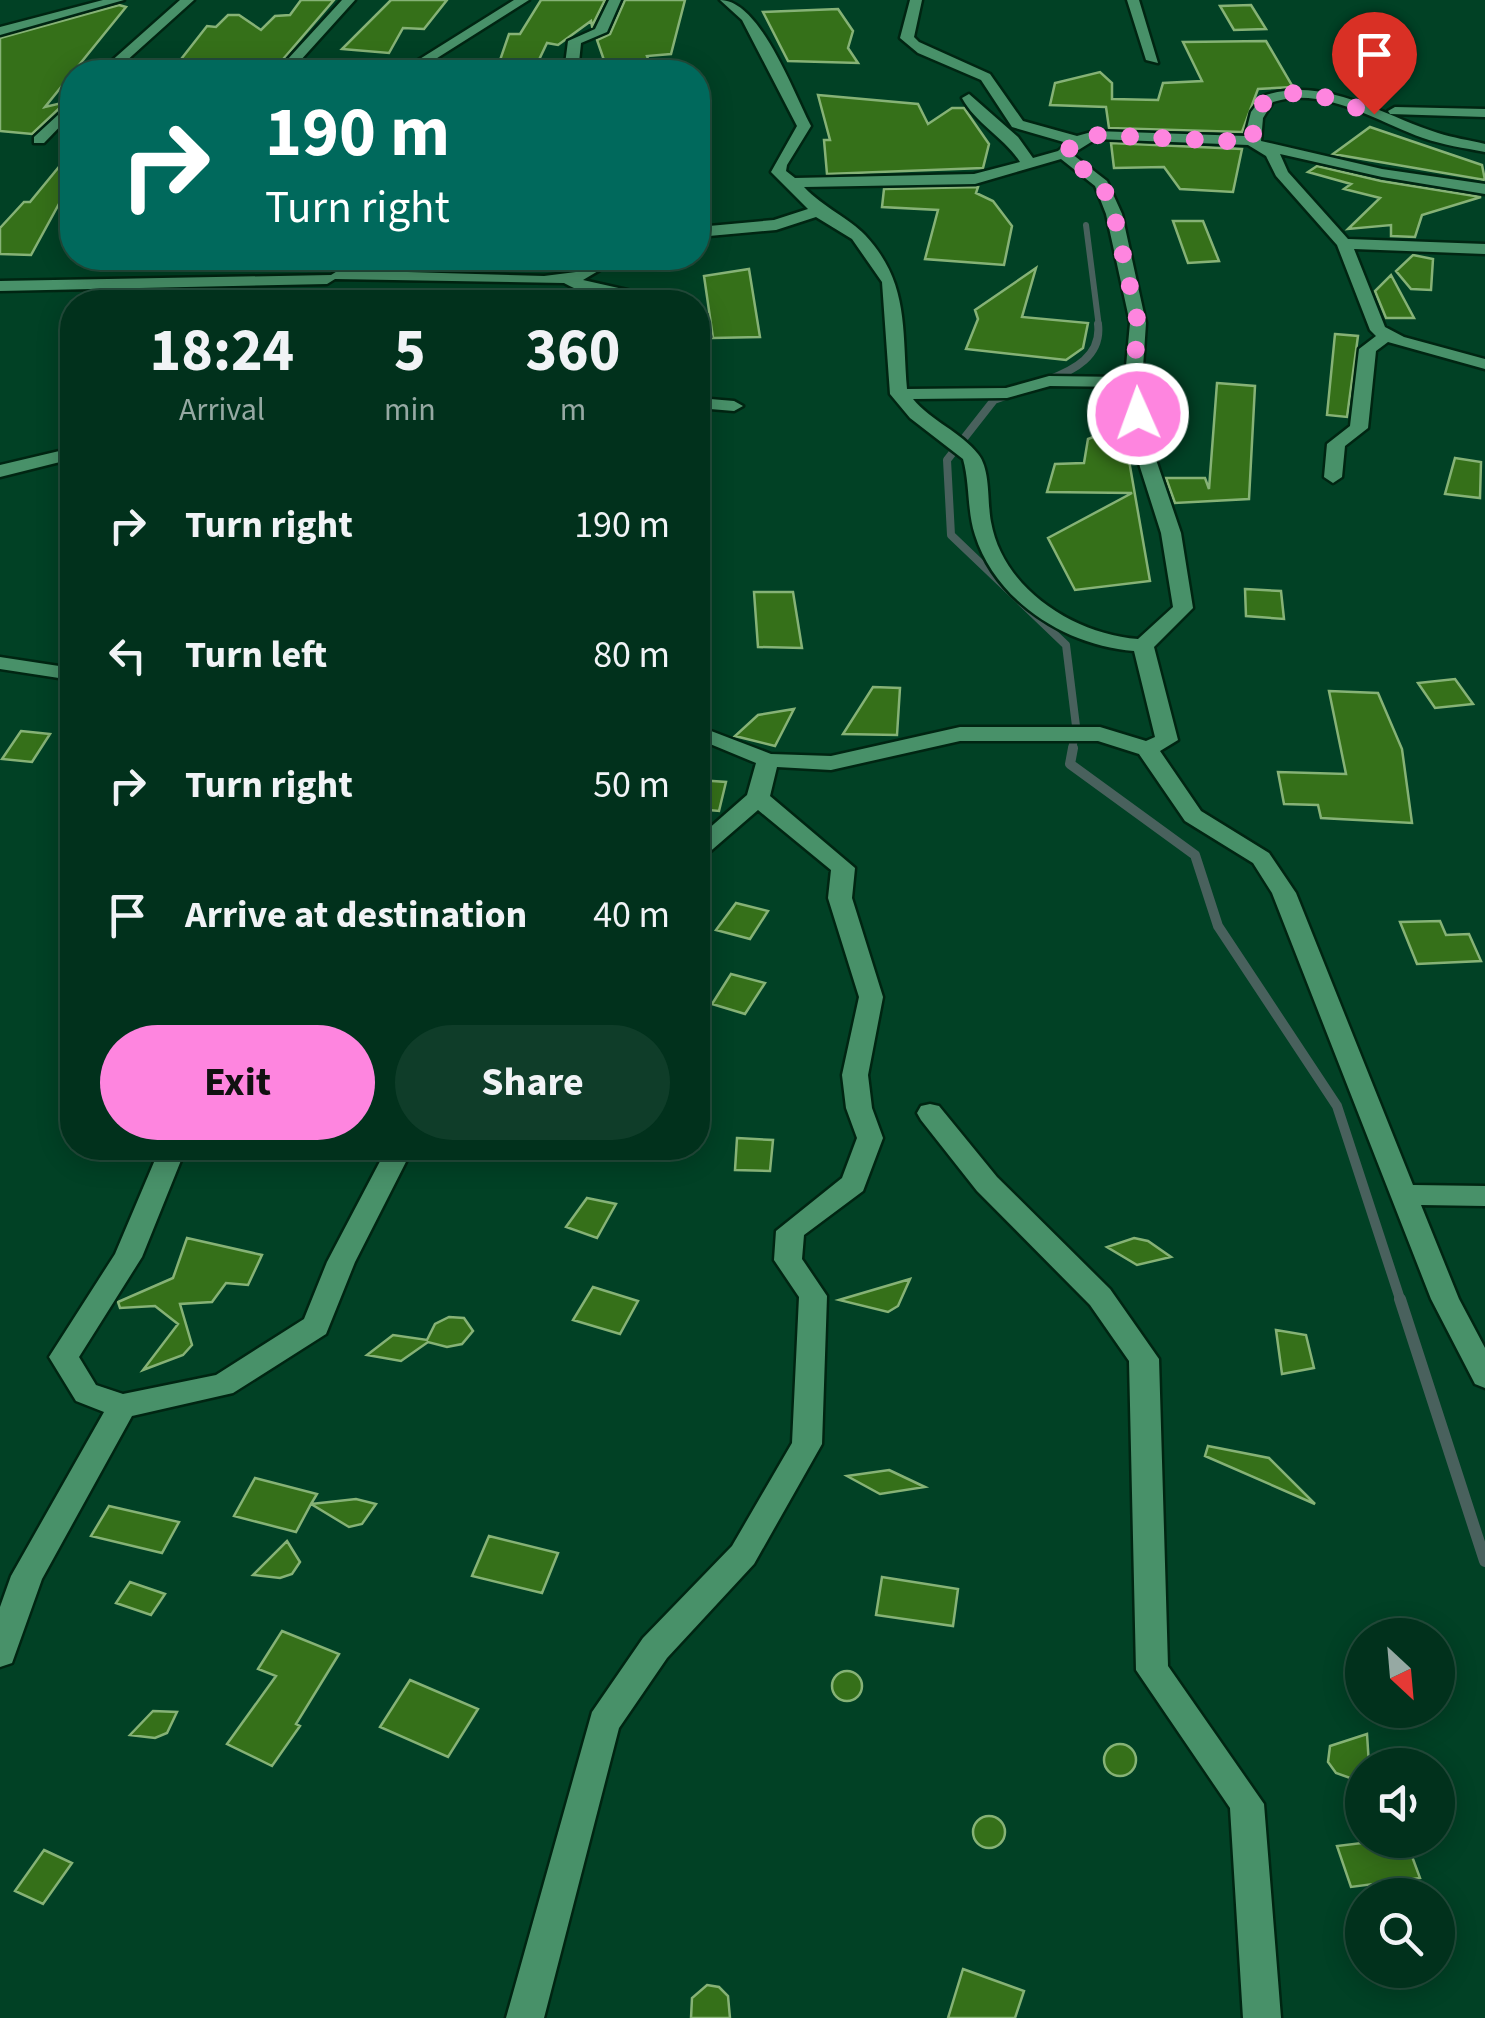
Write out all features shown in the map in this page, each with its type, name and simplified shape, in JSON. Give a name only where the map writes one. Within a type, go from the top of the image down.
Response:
[{"type":"street","points":[[0,31],[118,0]]},
{"type":"street","points":[[120,60],[188,0]]},
{"type":"street","points":[[294,60],[349,0]]},
{"type":"street","points":[[426,60],[524,0]]},
{"type":"street","points":[[573,60],[575,41],[600,32],[615,0]]},
{"type":"street","points":[[726,0],[748,18],[804,126],[801,136],[781,156],[778,172],[818,211],[858,236],[890,282],[900,394],[916,414],[971,457],[987,544],[1022,594],[1061,626],[1119,646],[1144,646],[1184,608],[1170,533],[1142,446],[1133,382],[1138,323],[1114,214],[1102,184],[1070,148],[1017,124],[1002,96],[981,74],[917,49],[907,38],[916,0]]},
{"type":"street","points":[[1133,0],[1153,60]]},
{"type":"street","points":[[1485,114],[1422,115],[1296,94],[1270,98],[1260,106],[1256,143],[1344,244],[1378,330],[1386,336],[1485,364]]},
{"type":"street","points":[[969,98],[976,111],[1013,140],[1030,164]]},
{"type":"street","points":[[1346,102],[1433,136],[1485,148]]},
{"type":"street","points":[[39,140],[60,118]]},
{"type":"street","points":[[791,183],[975,179],[1030,164],[1094,135],[1256,143],[1382,173],[1485,189]]},
{"type":"street","points":[[710,231],[776,225],[818,211]]},
{"type":"street","points":[[1344,244],[1485,249]]},
{"type":"street","points":[[0,286],[337,270],[544,281],[568,279],[587,270]]},
{"type":"street","points":[[320,290],[337,270]]},
{"type":"street","points":[[568,279],[595,290]]},
{"type":"street","points":[[538,290],[544,281]]},
{"type":"street","points":[[1333,477],[1336,444],[1359,428],[1368,349],[1386,336]]},
{"type":"street","points":[[900,394],[1008,392],[1049,381],[1133,382]]},
{"type":"street","points":[[710,404],[734,406]]},
{"type":"street","points":[[0,470],[60,457]]},
{"type":"street","points":[[710,737],[768,760],[832,762],[960,734],[1100,734],[1147,748],[1167,740],[1144,646]]},
{"type":"street","points":[[0,663],[60,672]]},
{"type":"street","points":[[1147,748],[1192,816],[1261,858],[1284,893],[1444,1299],[1485,1376]]},
{"type":"street","points":[[710,840],[758,798],[768,760]]},
{"type":"street","points":[[525,2018],[604,1723],[655,1648],[743,1554],[807,1444],[813,1296],[788,1260],[790,1231],[853,1184],[870,1138],[859,1108],[855,1075],[871,997],[840,898],[843,868],[758,798]]},
{"type":"street","points":[[930,1112],[988,1184],[1100,1297],[1144,1359],[1152,1670],[1247,1804],[1262,2018]]},
{"type":"street","points":[[168,1160],[128,1257],[64,1357],[86,1393],[122,1406],[224,1384],[316,1326],[341,1262],[394,1160]]},
{"type":"street","points":[[1403,1195],[1485,1196]]},
{"type":"street","points":[[0,1653],[26,1576],[122,1406]]},
{"type":"building","points":[[301,0],[334,0],[282,60],[180,60],[207,26],[216,27],[228,15],[239,15],[261,30],[275,16],[290,15]]},
{"type":"building","points":[[391,0],[447,0],[424,29],[403,28],[389,53],[342,49]]},
{"type":"building","points":[[541,0],[605,0],[592,26],[591,21],[558,45],[547,43],[539,60],[500,60],[509,34],[520,34]]},
{"type":"building","points":[[625,0],[685,0],[671,54],[647,56],[648,60],[604,60],[597,40],[610,34]]},
{"type":"building","points":[[119,5],[126,7],[83,60],[60,60],[60,88],[45,107],[60,103],[60,108],[32,134],[0,131],[0,38]]},
{"type":"building","points":[[1251,5],[1266,29],[1234,30],[1220,6]]},
{"type":"building","points":[[838,9],[853,31],[848,48],[858,63],[788,61],[763,12]]},
{"type":"building","points":[[1266,41],[1293,87],[1258,89],[1242,132],[1109,128],[1106,107],[1050,105],[1055,83],[1100,72],[1112,83],[1112,99],[1158,100],[1163,83],[1202,81],[1183,42]]},
{"type":"building","points":[[818,95],[918,104],[928,124],[952,108],[964,108],[989,144],[983,168],[827,174],[824,140],[830,140]]},
{"type":"building","points":[[1370,127],[1482,165],[1485,180],[1333,154]]},
{"type":"building","points":[[1111,143],[1242,149],[1233,192],[1180,189],[1164,167],[1114,168]]},
{"type":"building","points":[[60,166],[60,202],[31,255],[0,254],[0,228],[24,202],[30,202]]},
{"type":"building","points":[[1317,166],[1481,197],[1422,215],[1415,237],[1391,236],[1391,225],[1348,229],[1380,198],[1344,189],[1351,184],[1308,172]]},
{"type":"building","points":[[978,187],[976,193],[993,201],[1012,226],[1004,265],[925,259],[938,210],[882,207],[884,189]]},
{"type":"building","points":[[1173,221],[1203,221],[1219,261],[1188,263]]},
{"type":"building","points":[[1413,255],[1433,259],[1431,290],[1411,289],[1396,271]]},
{"type":"building","points":[[1036,268],[1022,317],[1088,323],[1083,348],[1066,360],[966,349],[978,319],[975,310]]},
{"type":"building","points":[[749,269],[760,337],[713,338],[710,290],[706,290],[704,276]]},
{"type":"building","points":[[1391,275],[1414,318],[1386,318],[1375,291]]},
{"type":"building","points":[[1335,334],[1358,336],[1347,417],[1327,415]]},
{"type":"building","points":[[1217,383],[1255,386],[1249,499],[1175,503],[1166,478],[1205,478],[1209,489]]},
{"type":"building","points":[[1119,403],[1150,581],[1075,590],[1048,538],[1132,493],[1047,492],[1055,464],[1084,463],[1088,439],[1096,436]]},
{"type":"building","points":[[1455,458],[1481,462],[1480,498],[1445,494]]},
{"type":"building","points":[[1245,589],[1281,591],[1284,619],[1246,616]]},
{"type":"building","points":[[754,592],[793,592],[802,648],[758,647]]},
{"type":"building","points":[[1455,679],[1473,704],[1435,708],[1418,683]]},
{"type":"building","points":[[873,687],[900,688],[897,735],[843,734]]},
{"type":"building","points":[[1329,691],[1378,693],[1402,749],[1412,823],[1321,818],[1318,805],[1284,804],[1278,772],[1346,774]]},
{"type":"building","points":[[794,709],[775,746],[735,736],[758,715]]},
{"type":"building","points":[[21,731],[50,734],[32,762],[2,759]]},
{"type":"building","points":[[710,781],[726,782],[719,811],[710,810]]},
{"type":"building","points":[[736,903],[768,911],[750,939],[716,930]]},
{"type":"building","points":[[1440,921],[1446,935],[1469,934],[1481,961],[1417,964],[1400,922]]},
{"type":"building","points":[[731,974],[765,983],[745,1014],[712,1004]]},
{"type":"building","points":[[737,1138],[773,1140],[770,1171],[735,1170]]},
{"type":"building","points":[[587,1198],[616,1204],[597,1238],[566,1227]]},
{"type":"building","points":[[187,1238],[262,1255],[248,1285],[226,1283],[212,1302],[180,1304],[192,1345],[183,1355],[143,1370],[178,1324],[155,1306],[120,1308],[118,1302],[173,1278]]},
{"type":"building","points":[[1134,1238],[1148,1241],[1171,1257],[1137,1265],[1107,1247]]},
{"type":"building","points":[[910,1279],[898,1306],[888,1312],[839,1300]]},
{"type":"building","points":[[593,1287],[638,1301],[620,1334],[573,1320]]},
{"type":"building","points":[[449,1317],[464,1318],[473,1331],[462,1344],[447,1347],[428,1342],[401,1361],[367,1355],[393,1335],[427,1340],[435,1324]]},
{"type":"building","points":[[1276,1330],[1306,1335],[1314,1368],[1282,1374]]},
{"type":"building","points":[[1208,1446],[1269,1458],[1315,1504],[1205,1456]]},
{"type":"building","points":[[889,1470],[925,1487],[880,1494],[847,1476]]},
{"type":"building","points":[[255,1478],[317,1494],[296,1532],[234,1516]]},
{"type":"building","points":[[356,1499],[376,1504],[362,1524],[349,1527],[311,1504]]},
{"type":"building","points":[[109,1506],[179,1522],[162,1553],[91,1536]]},
{"type":"building","points":[[489,1536],[558,1553],[542,1593],[472,1576]]},
{"type":"building","points":[[287,1541],[300,1562],[292,1574],[280,1578],[253,1575]]},
{"type":"building","points":[[882,1577],[958,1589],[953,1626],[876,1615]]},
{"type":"building","points":[[130,1582],[165,1594],[151,1615],[116,1603]]},
{"type":"building","points":[[282,1631],[339,1654],[296,1724],[300,1726],[272,1766],[227,1744],[276,1676],[258,1669]]},
{"type":"building","points":[[847,1671],[857,1676],[862,1686],[857,1696],[847,1701],[837,1696],[832,1686],[837,1676]]},
{"type":"building","points":[[410,1680],[478,1709],[448,1757],[380,1727]]},
{"type":"building","points":[[153,1711],[177,1712],[167,1733],[155,1738],[130,1735]]},
{"type":"building","points":[[1367,1734],[1368,1748],[1345,1748],[1345,1776],[1336,1773],[1328,1762],[1330,1746]]},
{"type":"building","points":[[1120,1744],[1131,1749],[1136,1760],[1131,1771],[1120,1776],[1109,1771],[1104,1760],[1109,1749]]},
{"type":"building","points":[[989,1816],[1001,1820],[1005,1832],[1001,1844],[989,1848],[977,1844],[973,1832],[977,1820]]},
{"type":"building","points":[[1345,1845],[1345,1858],[1413,1858],[1420,1878],[1348,1878],[1337,1846]]},
{"type":"building","points":[[44,1850],[72,1863],[43,1904],[15,1891]]},
{"type":"building","points":[[963,1969],[1024,1991],[1015,2018],[948,2018]]},
{"type":"building","points":[[707,1985],[719,1987],[728,1996],[730,2018],[691,2018],[692,1998]]},
{"type":"waterway","points":[[1086,225],[1099,327]]},
{"type":"waterway","points":[[1048,380],[1067,372],[1091,353],[1098,324]]},
{"type":"waterway","points":[[1008,395],[994,400],[947,460],[951,535],[1066,645],[1076,726],[1072,750]]},
{"type":"waterway","points":[[1073,748],[1070,764],[1195,855],[1218,926],[1337,1106],[1401,1302]]},
{"type":"waterway","points":[[1400,1299],[1485,1561]]},
{"type":"route","points":[[1138,414],[1133,382],[1138,323],[1114,214],[1102,184],[1064,154],[1077,141],[1094,135],[1251,142],[1260,106],[1280,95],[1332,98],[1374,114]]}]
